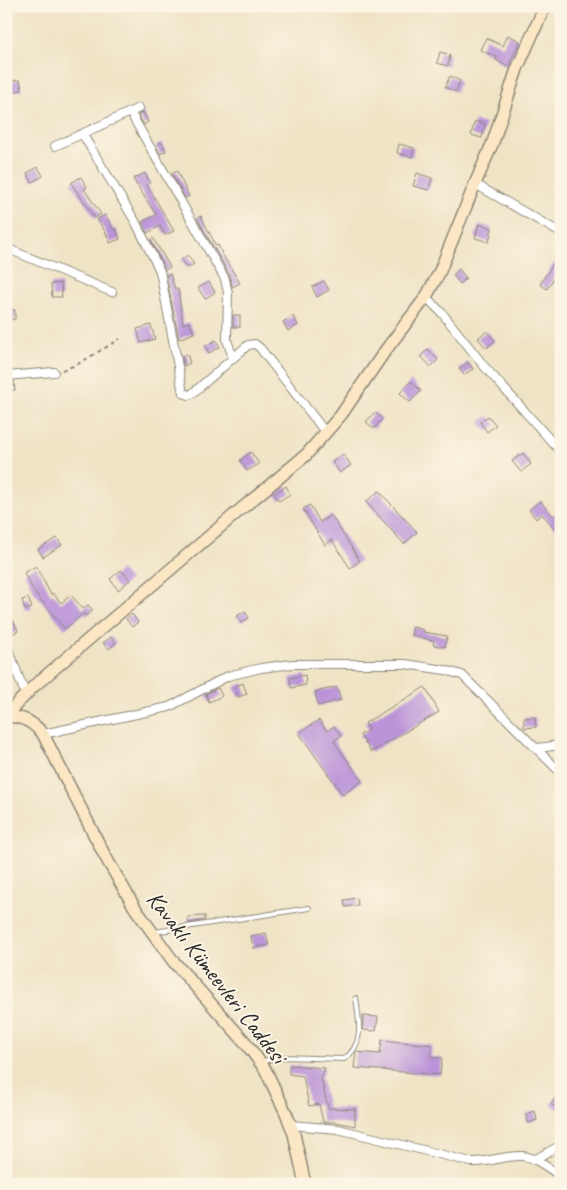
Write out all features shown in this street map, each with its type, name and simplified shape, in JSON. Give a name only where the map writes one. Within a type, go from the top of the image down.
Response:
[{"type":"street","points":[[6,716],[42,680],[306,455],[326,433],[426,297],[440,273],[493,142],[517,68],[545,6]]},
{"type":"street","points":[[55,146],[83,135],[139,108]]},
{"type":"street","points":[[130,112],[225,279],[228,293],[227,340],[233,358]]},
{"type":"street","points":[[83,135],[135,221],[160,271],[183,393],[189,395],[193,393],[248,345],[258,345],[326,433]]},
{"type":"street","points":[[475,184],[561,233]]},
{"type":"street","points":[[6,248],[112,292]]},
{"type":"street","points":[[426,297],[442,313],[484,366],[561,452]]},
{"type":"street","points":[[6,376],[54,372]]},
{"type":"street","points":[[6,643],[26,696]]},
{"type":"street","points":[[43,734],[168,707],[214,682],[253,669],[292,664],[397,664],[445,670],[462,675],[561,773]]},
{"type":"street","name":"Kavaklı Kümeevleri Caddesi","points":[[6,716],[20,718],[29,722],[43,734],[112,868],[151,932],[173,962],[245,1042],[260,1062],[274,1085],[291,1125],[306,1184]]},
{"type":"street","points":[[537,748],[561,745]]},
{"type":"street","points":[[291,1125],[338,1129],[471,1162],[486,1162],[522,1156],[534,1160],[561,1176]]},
{"type":"street","points":[[534,1160],[561,1145]]},
{"type":"lane","points":[[151,932],[310,908]]},
{"type":"lane","points":[[260,1062],[282,1057],[344,1059],[352,1051],[359,1036],[360,1028],[356,998]]},
{"type":"path","points":[[54,372],[76,365],[120,339]]},
{"type":"building","points":[[508,35],[520,41],[508,67],[496,60],[497,57],[480,50],[486,38],[503,46]]},
{"type":"building","points":[[440,52],[450,55],[448,66],[437,63]]},
{"type":"building","points":[[450,76],[460,81],[456,92],[445,87]]},
{"type":"building","points":[[20,80],[22,90],[11,92],[9,81]]},
{"type":"building","points":[[143,112],[148,122],[144,125],[138,115]]},
{"type":"building","points":[[475,121],[485,124],[482,138],[471,135]]},
{"type":"building","points":[[161,142],[166,151],[160,154],[156,146]]},
{"type":"building","points":[[399,144],[414,148],[412,157],[397,153]]},
{"type":"building","points":[[38,167],[43,176],[32,182],[27,173]]},
{"type":"building","points":[[177,171],[189,196],[185,198],[172,174]]},
{"type":"building","points":[[145,173],[150,183],[147,185],[174,231],[165,235],[160,226],[147,233],[142,222],[156,215],[133,179]]},
{"type":"building","points":[[417,173],[432,178],[429,190],[413,186]]},
{"type":"building","points":[[81,177],[87,187],[84,189],[101,214],[95,218],[71,183]]},
{"type":"building","points":[[105,215],[114,230],[116,229],[120,239],[110,243],[97,219]]},
{"type":"building","points":[[201,216],[216,246],[218,245],[240,283],[232,287],[230,276],[197,218]]},
{"type":"building","points":[[479,224],[492,228],[489,242],[475,238]]},
{"type":"building","points":[[153,238],[170,267],[165,270],[151,240]]},
{"type":"building","points":[[561,252],[561,267],[547,289],[540,284]]},
{"type":"building","points":[[188,255],[194,264],[187,268],[181,260]]},
{"type":"building","points":[[459,269],[466,278],[460,284],[453,275]]},
{"type":"building","points":[[170,274],[175,289],[178,289],[183,324],[189,322],[194,333],[179,339],[166,275]]},
{"type":"building","points":[[324,281],[329,290],[317,297],[312,287]]},
{"type":"building","points":[[209,282],[215,292],[205,299],[198,288]]},
{"type":"building","points":[[61,283],[62,297],[52,297],[51,284]]},
{"type":"building","points":[[6,310],[15,310],[15,319],[6,320]]},
{"type":"building","points":[[233,315],[240,315],[240,327],[233,327]]},
{"type":"building","points":[[293,316],[298,325],[288,331],[283,322]]},
{"type":"building","points":[[151,325],[155,339],[141,343],[137,329]]},
{"type":"building","points":[[487,331],[495,341],[486,348],[478,338]]},
{"type":"building","points":[[216,340],[220,347],[209,353],[205,346]]},
{"type":"building","points":[[428,349],[438,360],[431,367],[421,356]]},
{"type":"building","points":[[187,354],[190,363],[184,366],[182,356]]},
{"type":"building","points":[[468,362],[473,369],[464,375],[459,369]]},
{"type":"building","points":[[14,381],[15,390],[6,391],[6,382]]},
{"type":"building","points":[[411,381],[421,391],[410,402],[400,393]]},
{"type":"building","points":[[375,412],[382,419],[374,429],[366,422]]},
{"type":"building","points":[[488,416],[496,425],[487,432],[480,422]]},
{"type":"building","points":[[251,452],[259,464],[247,471],[240,460]]},
{"type":"building","points":[[523,453],[531,464],[521,472],[512,461]]},
{"type":"building","points":[[343,454],[351,465],[340,473],[332,462]]},
{"type":"building","points":[[286,486],[290,494],[279,501],[274,494]]},
{"type":"building","points":[[379,491],[417,532],[404,544],[366,502]]},
{"type":"building","points":[[540,501],[553,516],[556,514],[561,520],[561,523],[555,529],[542,514],[536,519],[529,510]]},
{"type":"building","points":[[310,505],[320,522],[331,515],[360,561],[350,568],[332,540],[325,545],[303,509]]},
{"type":"building","points":[[57,538],[62,545],[43,557],[38,549]]},
{"type":"building","points":[[36,566],[51,595],[53,593],[61,603],[71,595],[83,609],[88,605],[93,610],[86,616],[84,613],[65,629],[35,593],[24,573]]},
{"type":"building","points":[[121,570],[130,580],[118,590],[110,579]]},
{"type":"building","points":[[28,598],[32,608],[25,610],[22,600]]},
{"type":"building","points":[[245,611],[249,618],[241,623],[237,616]]},
{"type":"building","points":[[132,614],[138,622],[132,627],[126,619]]},
{"type":"building","points":[[13,620],[18,631],[6,637],[6,623]]},
{"type":"building","points":[[413,627],[424,630],[423,632],[447,636],[445,647],[433,645],[434,641],[411,635]]},
{"type":"building","points":[[111,637],[116,643],[109,649],[103,643]]},
{"type":"building","points":[[305,675],[306,685],[291,688],[290,678]]},
{"type":"building","points":[[243,683],[247,694],[238,697],[234,687]]},
{"type":"building","points":[[337,687],[341,700],[318,706],[315,692]]},
{"type":"building","points":[[425,687],[439,712],[371,752],[360,735],[369,730],[365,723]]},
{"type":"building","points":[[218,688],[222,696],[209,702],[206,694]]},
{"type":"building","points":[[535,717],[536,727],[524,728],[524,718]]},
{"type":"building","points":[[319,720],[327,731],[334,726],[341,736],[334,741],[362,781],[343,795],[299,733]]},
{"type":"building","points":[[357,898],[358,905],[345,907],[344,900]]},
{"type":"building","points":[[205,916],[205,920],[189,923],[188,917]]},
{"type":"building","points":[[266,933],[269,945],[253,948],[251,936]]},
{"type":"building","points":[[363,1016],[378,1017],[376,1031],[363,1030]]},
{"type":"building","points":[[382,1040],[432,1045],[431,1057],[442,1058],[440,1075],[354,1068],[356,1052],[380,1054]]},
{"type":"building","points":[[289,1065],[325,1068],[321,1078],[328,1108],[355,1109],[355,1126],[323,1122],[319,1104],[309,1106],[303,1076],[289,1074]]},
{"type":"building","points":[[561,1091],[561,1111],[551,1104]]},
{"type":"building","points":[[535,1111],[537,1120],[528,1123],[526,1114]]}]
